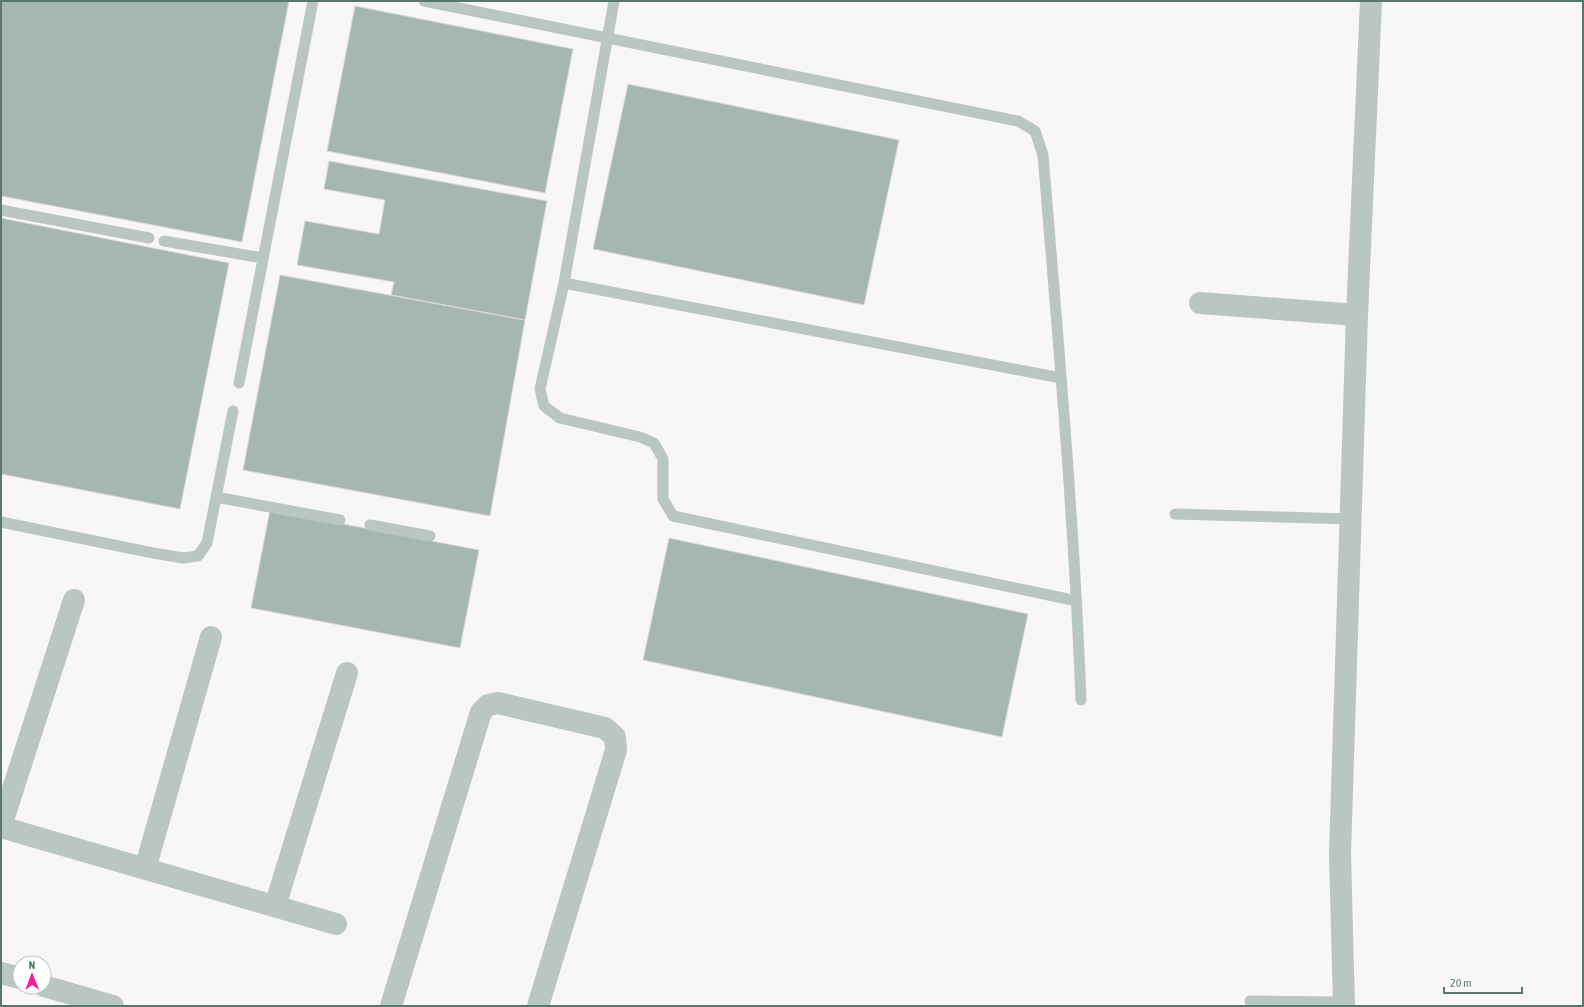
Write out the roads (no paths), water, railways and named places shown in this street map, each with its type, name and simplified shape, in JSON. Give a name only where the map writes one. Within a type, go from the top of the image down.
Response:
[{"type":"street","points":[[1344,1004],[1340,854],[1358,315],[1371,1]]},
{"type":"street","points":[[1200,303],[1358,315]]},
{"type":"street","points":[[74,600],[1,827],[336,924]]},
{"type":"street","points":[[145,869],[211,637]]},
{"type":"street","points":[[275,906],[347,673]]},
{"type":"street","points":[[391,1006],[481,712],[488,705],[498,703],[605,728],[615,737],[616,750],[538,1006]]},
{"type":"street","points":[[1,973],[12,976]]},
{"type":"street","points":[[52,988],[113,1006]]},
{"type":"lane","points":[[239,383],[313,1]]},
{"type":"lane","points":[[424,1],[1018,121],[1035,131],[1043,155],[1077,601],[1081,700]]},
{"type":"lane","points":[[614,1],[564,283],[540,389],[544,406],[560,418],[640,437],[654,443],[663,459],[663,499],[673,516],[1077,601]]},
{"type":"lane","points":[[1,210],[149,238]]},
{"type":"lane","points":[[164,242],[263,258]]},
{"type":"lane","points":[[564,283],[1061,378]]},
{"type":"lane","points":[[1,522],[183,558],[198,556],[207,543],[233,411]]},
{"type":"lane","points":[[216,497],[340,520]]},
{"type":"lane","points":[[1175,514],[1351,519]]},
{"type":"lane","points":[[370,525],[430,536]]},
{"type":"lane","points":[[1250,1001],[1344,1004]]}]
